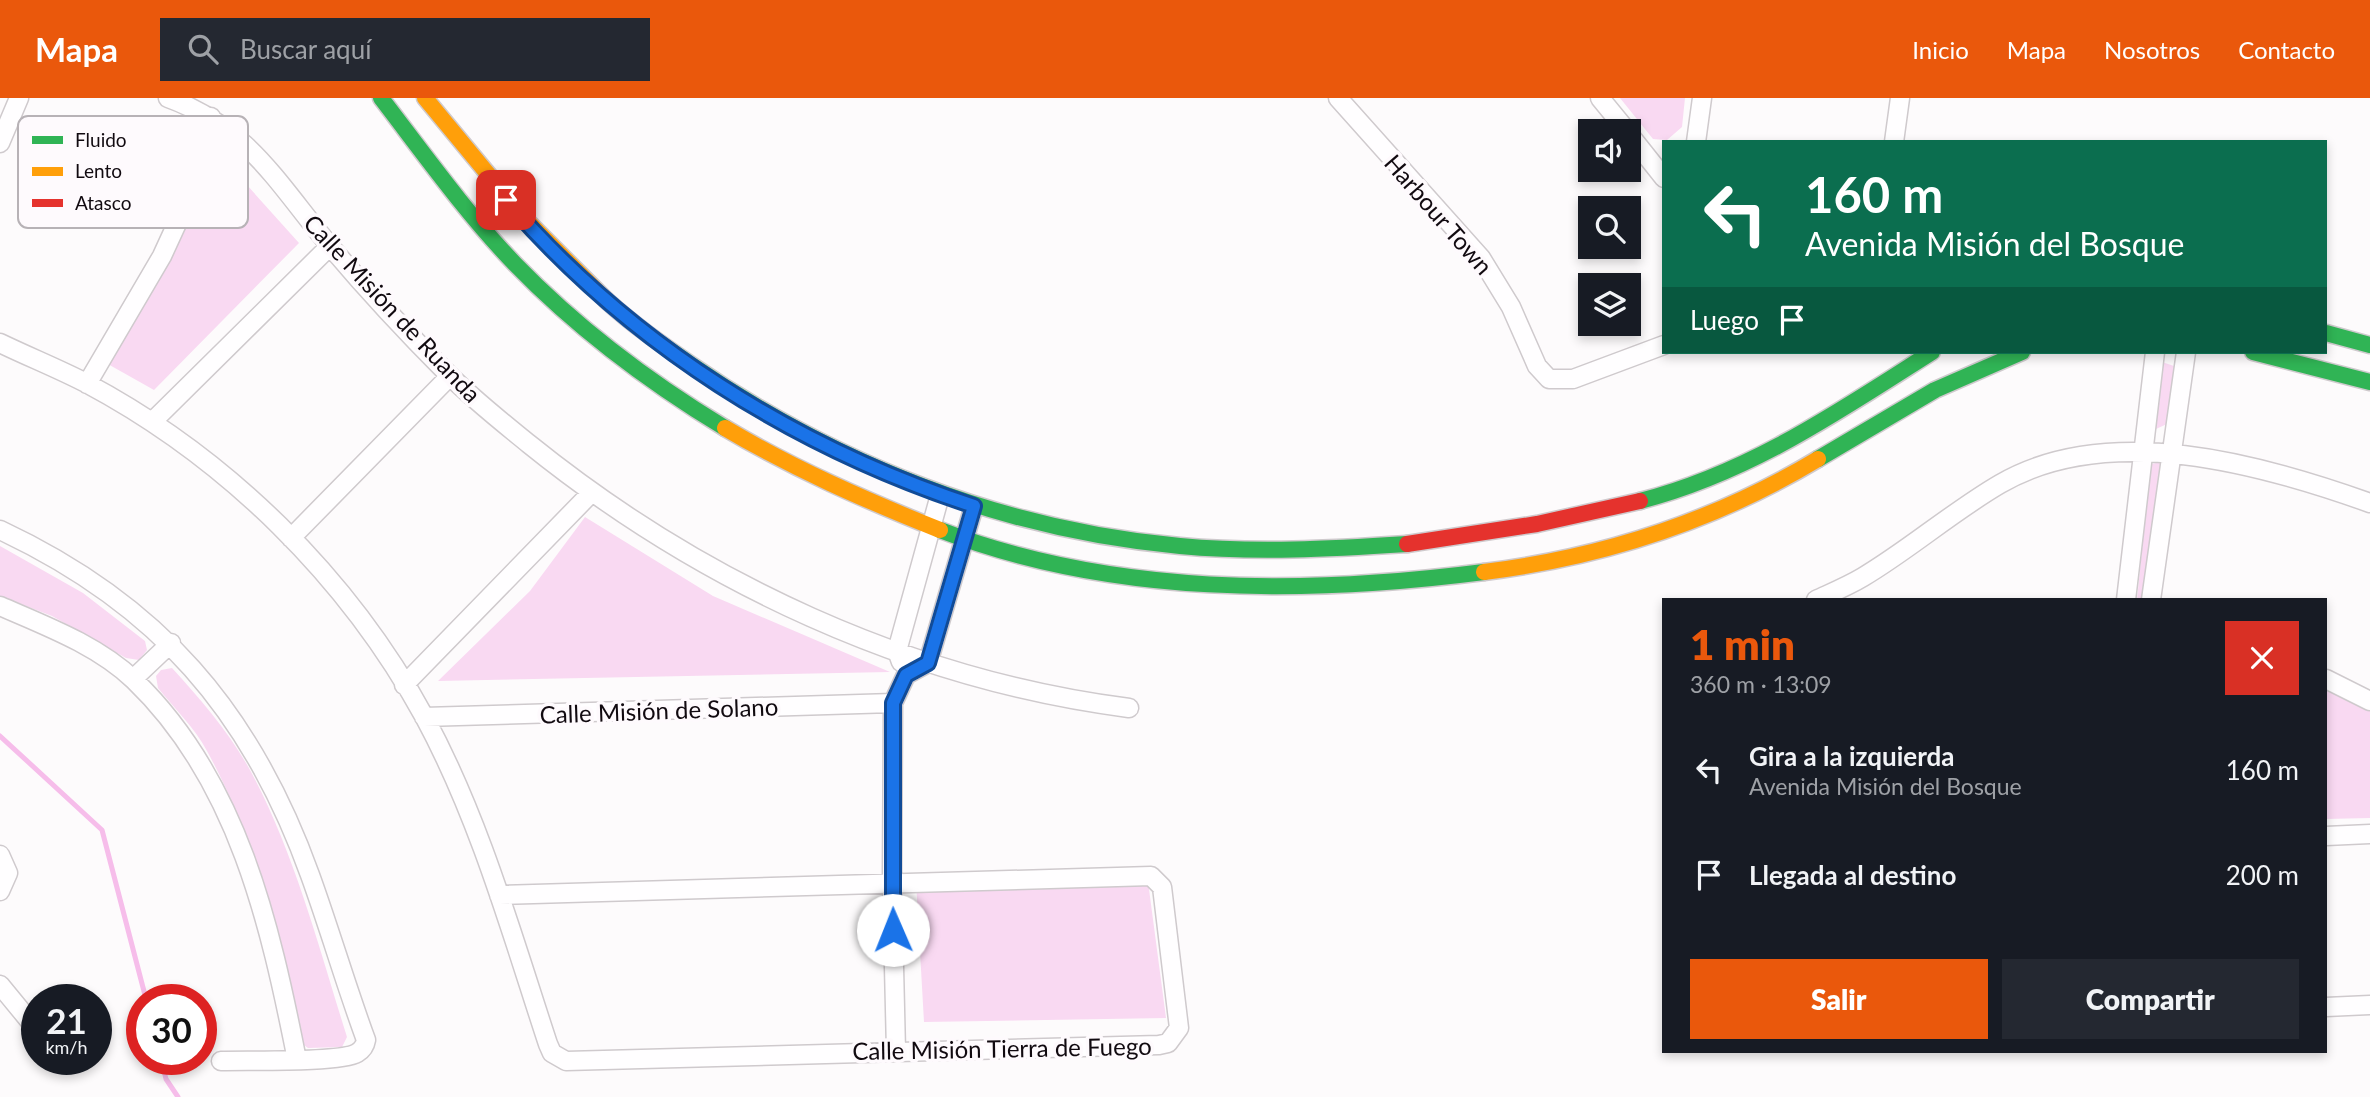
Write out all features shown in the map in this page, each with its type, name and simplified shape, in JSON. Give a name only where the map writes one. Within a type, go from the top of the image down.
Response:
[{"type":"main road","points":[[381,98],[505,252],[537,286],[624,358],[683,401],[783,461],[835,488],[965,538],[1072,566],[1220,586],[1313,586],[1412,580],[1575,557],[1680,527],[1726,510],[1786,480],[1937,387],[1982,365],[2016,354]]},
{"type":"main road","points":[[425,98],[514,209],[589,285],[638,328],[717,384],[798,433],[872,468],[940,495],[974,506],[1107,538],[1202,550],[1313,552],[1474,536],[1630,503],[1719,476],[1790,443],[1929,354]]},
{"type":"main road","points":[[2327,332],[2370,345]]},
{"type":"main road","points":[[2261,354],[2370,382]]},
{"type":"main road","points":[[1412,580],[1474,536]]},
{"type":"street","points":[[0,143],[19,98]]},
{"type":"street","name":"Calle Misión de Ruanda","points":[[168,98],[209,116]]},
{"type":"street","name":"Harbour Town","points":[[1338,98],[1481,258],[1511,307],[1537,366],[1549,379],[1573,379],[1662,346]]},
{"type":"street","points":[[1600,98],[1617,119]]},
{"type":"street","points":[[1696,140],[1702,98]]},
{"type":"street","points":[[1894,140],[1900,98]]},
{"type":"street","name":"Calle Misión de Ruanda","points":[[248,147],[268,166],[330,246],[450,376],[485,408],[592,492],[708,566],[819,620],[928,663],[994,684],[1047,696],[1129,708]]},
{"type":"street","points":[[1641,149],[1662,176]]},
{"type":"street","points":[[87,384],[162,256],[175,228]]},
{"type":"street","points":[[152,422],[330,246]]},
{"type":"street","name":"Calle Misión Tierra de Fuego","points":[[0,343],[87,384],[152,422],[229,478],[291,538],[363,622],[424,717],[458,787],[499,895],[548,1044],[558,1058],[566,1061],[1159,1045],[1168,1043],[1179,1028],[1162,887],[1151,876],[499,895]]},
{"type":"street","points":[[2126,598],[2155,354]]},
{"type":"street","points":[[2151,598],[2186,354]]},
{"type":"street","points":[[291,538],[450,376]]},
{"type":"street","points":[[1820,598],[1863,577],[2012,478],[2042,465],[2080,457],[2173,453],[2249,466],[2370,503]]},
{"type":"street","points":[[404,685],[592,492]]},
{"type":"street","points":[[906,675],[897,651],[940,495]]},
{"type":"street","points":[[896,1051],[892,882],[893,703],[906,675],[928,663],[974,506]]},
{"type":"street","points":[[0,530],[85,575],[171,643],[229,714],[259,761],[282,807],[309,873],[366,1041],[362,1049],[352,1055],[296,1060],[221,1061]]},
{"type":"street","points":[[0,606],[62,632],[133,680],[183,736],[223,802],[258,896],[281,981],[296,1060]]},
{"type":"street","points":[[133,680],[171,643]]},
{"type":"street","points":[[2327,680],[2370,701]]},
{"type":"street","name":"Calle Misión de Solano","points":[[424,717],[893,703]]},
{"type":"street","points":[[2327,836],[2370,834]]},
{"type":"street","points":[[0,855],[8,873],[0,891]]},
{"type":"street","points":[[0,985],[21,1011]]},
{"type":"street","points":[[2327,1007],[2370,1005]]},
{"type":"shaded area","points":[[1620,98],[1685,98],[1682,127],[1667,140],[1653,139],[1641,124],[1641,119],[1637,119]]},
{"type":"shaded area","points":[[248,186],[299,243],[154,390],[106,363],[186,228],[248,228]]},
{"type":"shaded area","points":[[2162,362],[2174,366],[2167,424],[2156,429],[2153,426]]},
{"type":"shaded area","points":[[2160,462],[2163,465],[2147,598],[2137,598],[2150,469],[2152,464]]},
{"type":"shaded area","points":[[585,517],[713,596],[890,672],[438,681],[530,591]]},
{"type":"shaded area","points":[[0,546],[83,593],[145,641],[147,650],[139,660],[126,658],[52,616],[0,596]]},
{"type":"shaded area","points":[[172,668],[224,729],[266,802],[293,868],[316,936],[347,1037],[342,1047],[308,1048],[301,1043],[265,893],[240,821],[202,743],[158,688],[156,676],[161,670]]},
{"type":"shaded area","points":[[2327,688],[2370,710],[2370,818],[2327,819]]},
{"type":"shaded area","points":[[1147,874],[1166,1018],[924,1022],[916,881]]},
{"type":"waterway","points":[[0,736],[102,830],[142,984]]},
{"type":"waterway","points":[[165,1075],[178,1097]]},
{"type":"traffic: fast","points":[[381,98],[479,224],[539,288],[615,353],[725,428]]},
{"type":"traffic: fast","points":[[606,300],[636,326],[690,364],[745,400],[803,432],[862,461],[985,508],[1114,538],[1180,546],[1265,550],[1407,544]]},
{"type":"traffic: fast","points":[[2327,333],[2370,345]]},
{"type":"traffic: fast","points":[[1640,501],[1680,489],[1756,457],[1827,418],[1929,354]]},
{"type":"traffic: fast","points":[[1818,459],[1935,390],[2017,354]]},
{"type":"traffic: fast","points":[[2261,354],[2370,382]]},
{"type":"traffic: fast","points":[[940,530],[1005,552],[1072,568],[1209,584],[1347,584],[1484,572]]},
{"type":"traffic: slow","points":[[425,98],[526,220],[606,300]]},
{"type":"traffic: slow","points":[[725,428],[830,483],[940,530]]},
{"type":"traffic: slow","points":[[1484,572],[1572,557],[1657,533],[1739,501],[1818,459]]},
{"type":"traffic: jam","points":[[1407,544],[1537,524],[1640,501]]},
{"type":"route","points":[[506,200],[598,294],[638,328],[717,384],[798,433],[872,468],[974,506],[928,663],[906,675],[893,703],[893,930]]}]
